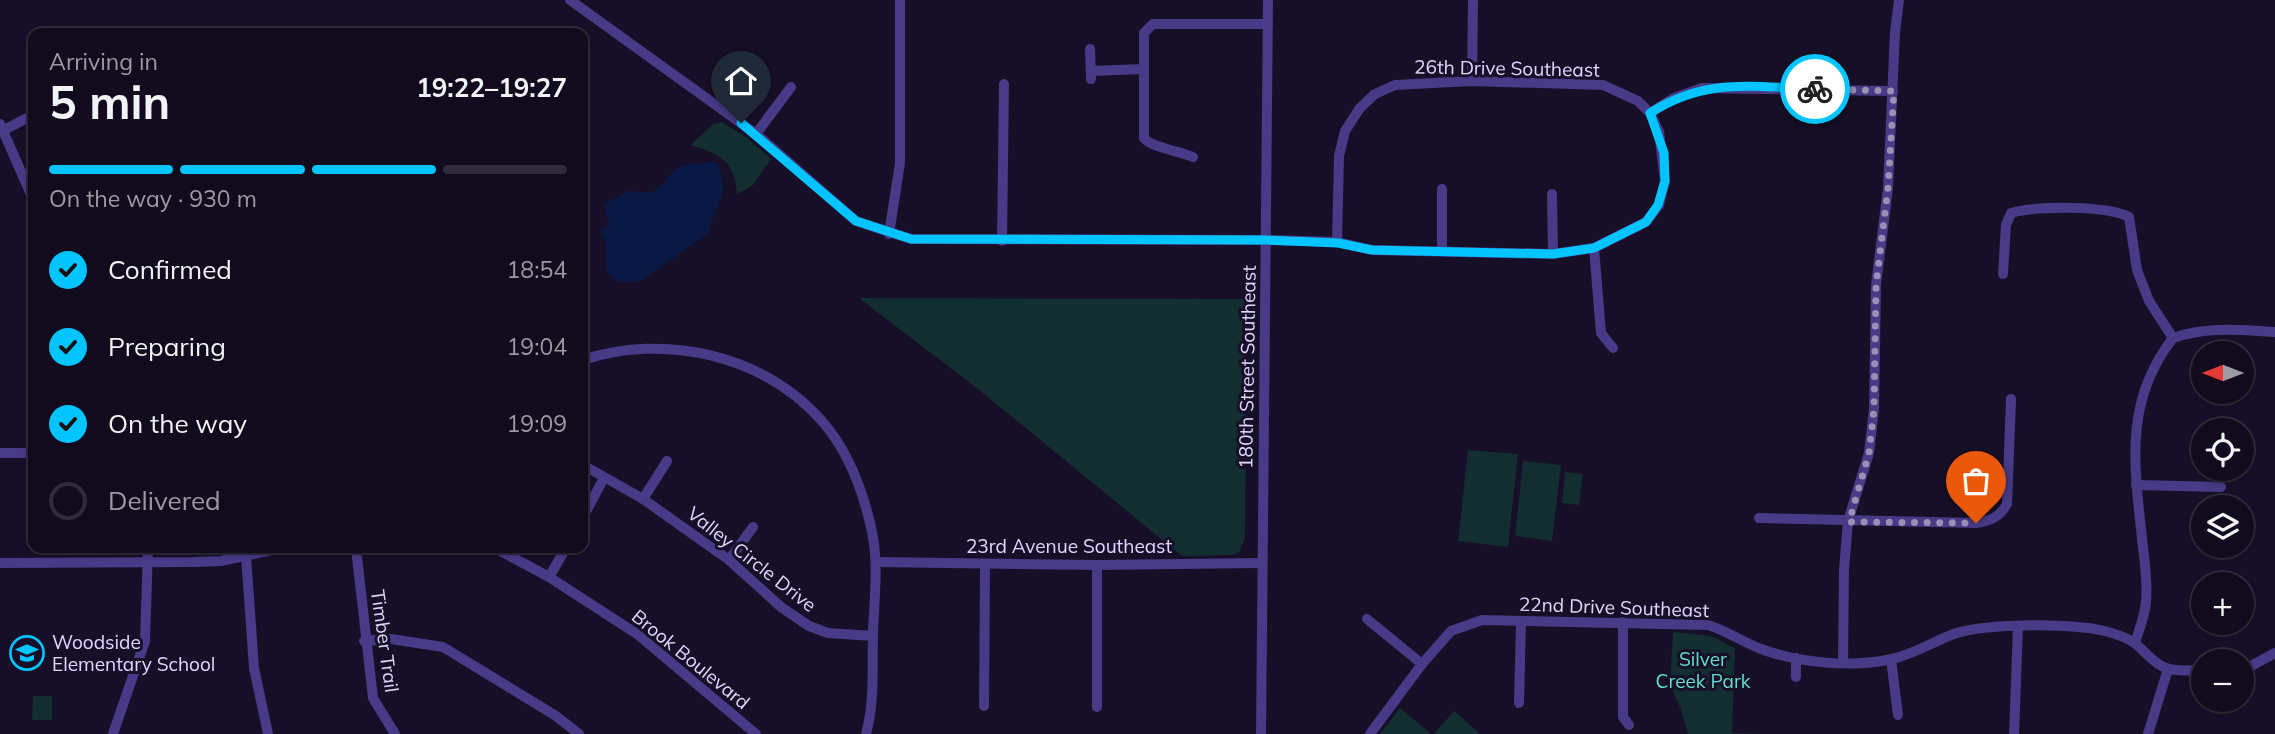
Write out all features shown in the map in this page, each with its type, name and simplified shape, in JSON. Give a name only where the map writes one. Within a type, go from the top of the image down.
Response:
[{"type":"street","points":[[572,0],[757,134],[856,221],[911,239],[1266,240],[1338,243],[1372,250],[1553,254],[1594,248],[1646,222],[1658,205],[1665,181],[1664,153],[1650,113],[1674,98],[1702,88],[1894,91]]},
{"type":"street","points":[[889,234],[900,163],[900,0]]},
{"type":"street","name":"180th Street Southeast","points":[[1261,734],[1268,0]]},
{"type":"street","points":[[1472,81],[1473,0]]},
{"type":"street","points":[[1843,662],[1844,570],[1849,522],[1869,453],[1874,409],[1876,285],[1888,188],[1899,0]]},
{"type":"street","points":[[1193,157],[1171,148],[1156,147],[1144,138],[1144,33],[1153,24],[1268,24]]},
{"type":"street","points":[[1090,49],[1091,75],[1144,69]]},
{"type":"street","name":"26th Drive Southeast","points":[[1338,243],[1339,156],[1345,131],[1363,105],[1375,94],[1395,85],[1472,81],[1603,85],[1638,101],[1650,113]]},
{"type":"street","points":[[1002,241],[1004,84]]},
{"type":"street","points":[[757,134],[791,88]]},
{"type":"street","points":[[28,117],[1,129],[28,188]]},
{"type":"street","points":[[1442,189],[1442,251]]},
{"type":"street","points":[[1552,194],[1553,254]]},
{"type":"street","points":[[2003,274],[2007,225],[2011,213],[2044,209],[2117,211],[2129,217],[2137,270],[2149,301],[2173,338]]},
{"type":"street","points":[[1594,248],[1601,332],[1613,348]]},
{"type":"street","points":[[2135,643],[2146,606],[2147,585],[2136,485],[2136,418],[2156,360],[2173,338],[2193,331],[2215,329],[2275,332]]},
{"type":"street","points":[[588,358],[609,352],[670,348],[740,363],[794,396],[822,422],[855,474],[873,533],[876,562],[871,716],[866,734]]},
{"type":"street","points":[[1759,518],[1976,523],[2001,513],[2009,495],[2011,399]]},
{"type":"street","points":[[0,453],[28,453]]},
{"type":"street","points":[[643,499],[667,461]]},
{"type":"street","name":"Valley Circle Drive","points":[[588,468],[643,499],[729,560],[781,607],[809,626],[828,633],[873,636]]},
{"type":"street","points":[[588,508],[604,478]]},
{"type":"street","points":[[2136,485],[2221,487]]},
{"type":"street","points":[[729,560],[753,527]]},
{"type":"street","points":[[113,734],[145,641],[148,553]]},
{"type":"street","points":[[0,563],[221,561],[258,553]]},
{"type":"street","name":"Timber Trail","points":[[356,553],[364,641],[373,698],[395,734]]},
{"type":"street","name":"Brook Boulevard","points":[[504,553],[637,634],[756,734]]},
{"type":"street","points":[[549,578],[563,553]]},
{"type":"street","points":[[246,556],[254,668],[268,734]]},
{"type":"street","name":"23rd Avenue Southeast","points":[[876,562],[985,565],[1261,563]]},
{"type":"street","points":[[984,706],[985,565]]},
{"type":"street","points":[[1097,565],[1097,707]]},
{"type":"street","points":[[1367,619],[1422,664]]},
{"type":"street","name":"22nd Drive Southeast","points":[[1370,734],[1422,664],[1451,631],[1482,620],[1708,625],[1735,634],[1760,648],[1796,658],[1843,662],[1891,659],[1924,649],[1952,634],[1977,628],[2077,627],[2104,631],[2135,643],[2146,656],[2168,669]]},
{"type":"street","points":[[1519,703],[1521,621]]},
{"type":"street","points":[[1623,622],[1623,717],[1629,725]]},
{"type":"street","points":[[2014,734],[2018,627]]},
{"type":"street","points":[[364,641],[391,639],[443,647],[556,716],[579,734]]},
{"type":"street","points":[[2254,664],[2271,654]]},
{"type":"street","points":[[1796,658],[1796,677]]},
{"type":"street","points":[[1891,659],[1898,715]]},
{"type":"street","points":[[2148,734],[2168,669],[2191,670]]},
{"type":"green space","points":[[722,122],[746,137],[771,159],[753,185],[737,194],[733,173],[724,160],[691,145],[713,124]]},
{"type":"green space","points":[[859,298],[1247,299],[1245,538],[1239,552],[1232,555],[1182,556],[978,389]]},
{"type":"green space","points":[[1468,450],[1518,454],[1508,547],[1458,541]]},
{"type":"green space","points":[[1523,461],[1561,465],[1552,541],[1515,536]]},
{"type":"green space","points":[[1565,472],[1583,474],[1579,505],[1562,503]]},
{"type":"green space","name":"Silver Creek Park","points":[[1673,632],[1711,636],[1735,648],[1732,733],[1761,734],[1688,734],[1681,709],[1670,686]]},
{"type":"green space","points":[[33,696],[52,696],[52,720],[32,720]]},
{"type":"green space","points":[[1400,708],[1431,734],[1380,734]]},
{"type":"green space","points":[[1454,711],[1480,734],[1434,734]]},
{"type":"water","points":[[717,163],[723,183],[721,198],[708,233],[641,281],[619,282],[607,273],[605,239],[601,236],[602,228],[609,226],[604,206],[628,190],[650,192],[657,189],[669,175],[682,166]]},
{"type":"way so far","points":[[1815,89],[1894,91],[1888,188],[1876,285],[1874,409],[1869,453],[1849,522],[1976,523]]},
{"type":"place","name":"Woodside Elementary School","points":[[27,653]]},
{"type":"route","points":[[741,123],[856,221],[911,239],[1266,240],[1338,243],[1372,250],[1553,254],[1594,248],[1628,234],[1646,222],[1658,205],[1665,181],[1664,153],[1659,132],[1650,113],[1674,98],[1702,88],[1815,89]]}]
